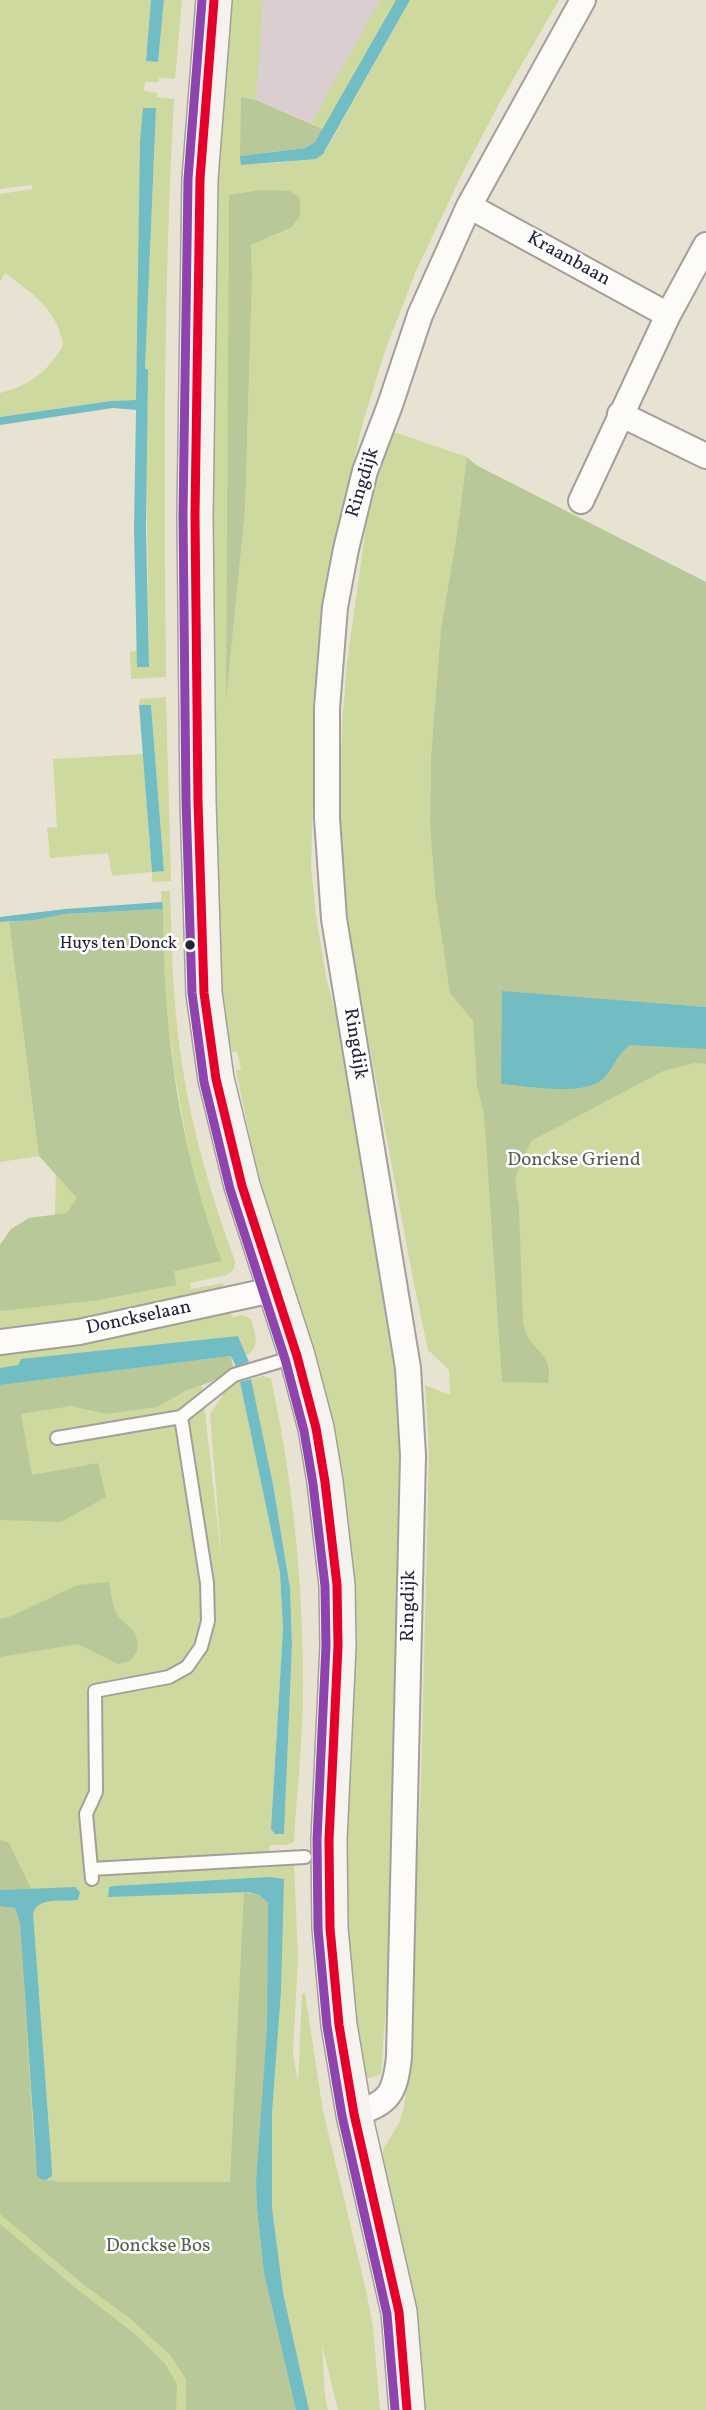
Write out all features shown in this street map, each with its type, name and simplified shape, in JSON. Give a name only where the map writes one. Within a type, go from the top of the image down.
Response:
[{"type":"street","points":[[214,0],[200,179],[195,514],[198,801],[204,993],[216,1079],[235,1159],[297,1356],[316,1427],[326,1482],[337,1585],[338,1646],[329,1840],[330,1928],[338,2025],[354,2114],[399,2312],[407,2410]]},
{"type":"street","name":"Ringdijk","points":[[354,2114],[374,2108],[388,2099],[396,2082],[400,2057],[413,1456],[407,1359],[334,919],[327,818],[327,708],[335,607],[362,482],[420,316],[468,206],[583,0]]},
{"type":"street","name":"Kraanbaan","points":[[468,206],[668,315]]},
{"type":"street","points":[[581,501],[668,315],[706,244]]},
{"type":"street","points":[[620,414],[706,456]]},
{"type":"street","name":"Donckselaan","points":[[0,1342],[79,1332],[277,1289]]},
{"type":"lane","points":[[57,1438],[181,1417],[234,1376],[297,1356]]},
{"type":"lane","points":[[181,1417],[207,1583],[208,1622],[201,1647],[187,1667],[169,1676],[95,1692],[96,1792],[86,1814],[92,1874],[305,1857]]},
{"type":"shaded area","points":[[260,0],[384,0],[311,123],[256,100]]},
{"type":"green space","points":[[0,0],[151,0],[146,61],[158,62],[164,0],[182,0],[175,79],[159,78],[159,82],[145,82],[144,91],[157,93],[157,97],[174,99],[166,315],[166,677],[131,679],[130,652],[137,651],[137,667],[149,667],[145,369],[156,108],[138,304],[136,400],[111,401],[0,417],[0,393],[37,376],[51,363],[63,345],[55,321],[42,303],[5,273],[0,282],[0,194],[33,189],[31,185],[0,189]]},
{"type":"green space","points":[[231,0],[263,0],[256,100],[241,97],[241,165],[287,162],[325,152],[410,0],[559,0],[461,176],[416,271],[385,351],[363,422],[346,494],[332,575],[316,715],[311,867],[316,916],[326,977],[341,1034],[395,1354],[400,1429],[401,1495],[388,1976],[381,2074],[370,2078],[356,2072],[338,1937],[353,1561],[344,1504],[246,1159],[254,1156],[236,1071],[241,1069],[237,1051],[232,1052],[228,1033],[221,1035],[213,925],[211,234]],"holes":[[[229,195],[292,228],[251,245],[245,512],[227,690]]]},
{"type":"green space","points":[[380,0],[396,0],[323,129],[311,123]]},
{"type":"green space","points":[[241,97],[256,100],[323,129],[315,142],[305,148],[240,156]]},
{"type":"green space","points":[[261,190],[290,191],[300,198],[300,216],[291,228],[251,245],[245,512],[226,700],[229,195]]},
{"type":"green space","name":"Donckse Griend","points":[[388,430],[467,457],[441,628],[431,756],[430,826],[435,892],[706,1036],[706,2410],[421,2410],[379,2171],[384,2148],[399,2123],[404,2108],[409,2055],[421,1781],[427,1539],[429,1451],[425,1385],[450,1395],[449,1370],[428,1350],[414,1284],[358,985],[343,866],[340,806],[347,663],[366,525]]},
{"type":"green space","points":[[467,457],[476,465],[706,582],[706,1007],[503,992],[501,1084],[554,1089],[582,1088],[603,1079],[630,1044],[706,1049],[706,1064],[695,1063],[663,1071],[531,1141],[515,1178],[519,1207],[523,1321],[530,1340],[548,1364],[548,1383],[502,1382],[484,1114],[477,1086],[473,1021],[450,993],[435,892],[430,826],[431,756],[441,628]]},
{"type":"green space","points":[[166,697],[171,881],[152,882],[152,872],[112,876],[108,853],[50,858],[47,828],[57,827],[53,759],[143,754],[152,871],[164,870],[151,705],[139,705],[140,699]]},
{"type":"green space","name":"Donckse Bos","points":[[161,891],[170,891],[174,999],[187,1092],[207,1177],[235,1261],[234,1269],[227,1275],[190,1283],[191,1289],[223,1283],[232,1317],[242,1315],[251,1319],[255,1334],[254,1349],[246,1355],[238,1336],[197,1341],[222,1564],[210,1414],[230,1384],[240,1382],[280,1573],[283,1630],[271,1829],[282,1834],[292,1644],[290,1588],[273,1484],[251,1379],[263,1376],[271,1379],[291,1493],[301,1609],[301,1745],[294,1842],[270,1845],[268,1866],[294,1864],[298,1958],[293,2052],[298,2083],[302,1994],[305,1993],[323,2111],[373,2327],[380,2410],[338,2410],[322,2345],[328,2410],[0,2410],[0,1263],[55,1222],[60,929],[188,1268],[222,1261],[203,1213],[190,1160],[174,1069],[163,977]]},
{"type":"green space","points":[[163,909],[166,998],[176,1088],[195,1176],[222,1261],[174,1271],[176,1285],[99,1300],[0,1311],[0,1245],[11,1229],[29,1218],[67,1213],[77,1198],[39,1156],[9,922],[65,914]]},
{"type":"green space","points":[[0,922],[9,922],[39,1156],[0,1162]]},
{"type":"green space","points":[[231,1356],[233,1366],[236,1367],[157,1407],[106,1414],[71,1406],[21,1414],[32,1475],[98,1463],[106,1497],[61,1522],[0,1520],[0,1385]]},
{"type":"green space","points":[[109,1582],[116,1613],[136,1637],[138,1649],[133,1658],[118,1664],[78,1644],[0,1657],[0,1619],[78,1585]]},
{"type":"green space","points":[[0,1840],[9,1843],[31,1889],[0,1890]]},
{"type":"green space","points":[[244,1892],[258,1895],[268,1903],[267,2027],[256,2182],[257,2208],[264,2273],[296,2410],[186,2410],[186,2379],[170,2355],[131,2319],[84,2285],[0,2214],[0,1906],[15,1908],[20,1923],[34,2147],[40,2179],[61,2182],[230,2182]]},
{"type":"green space","points":[[0,2224],[135,2334],[165,2364],[177,2384],[176,2410],[0,2410]]},
{"type":"water","points":[[151,0],[164,0],[158,62],[146,61]]},
{"type":"water","points":[[396,0],[410,0],[323,154],[316,159],[241,165],[240,156],[305,148],[315,142]]},
{"type":"water","points":[[143,108],[156,108],[145,369],[148,369],[146,529],[149,667],[137,667],[134,529],[136,410],[113,408],[0,425],[0,417],[111,401],[136,400],[140,142]]},
{"type":"water","points":[[139,705],[151,705],[164,871],[152,872]]},
{"type":"water","points":[[162,902],[163,909],[65,914],[0,922],[0,917]]},
{"type":"water","points":[[502,991],[706,1007],[706,1049],[630,1045],[603,1079],[582,1088],[554,1089],[501,1084]]},
{"type":"water","points":[[238,1336],[249,1362],[236,1367],[231,1356],[0,1385],[0,1368],[18,1365],[21,1359]]},
{"type":"water","points":[[251,1379],[273,1484],[290,1588],[292,1644],[284,1834],[275,1834],[271,1829],[283,1630],[280,1573],[240,1382]]},
{"type":"water","points":[[269,1877],[284,1879],[281,1991],[272,2112],[272,2208],[283,2293],[309,2410],[296,2410],[264,2273],[257,2208],[256,2182],[267,2027],[268,1903],[259,1895],[249,1892],[108,1897],[109,1887],[114,1886]]},
{"type":"water","points":[[75,1887],[80,1892],[78,1900],[45,1902],[35,1908],[33,1914],[52,2176],[46,2180],[37,2175],[20,1923],[15,1908],[0,1906],[0,1890]]},
{"type":"transit line","points":[[202,0],[188,179],[183,515],[186,801],[192,993],[204,1082],[230,1189],[285,1359],[304,1431],[313,1484],[325,1586],[326,1646],[317,1839],[318,1929],[327,2026],[342,2116],[387,2314],[395,2410]]},
{"type":"transit line","points":[[214,0],[200,179],[195,515],[198,801],[204,993],[216,1079],[242,1186],[297,1356],[316,1428],[325,1482],[337,1585],[338,1646],[329,1840],[330,1928],[339,2025],[354,2114],[399,2312],[407,2410]]},
{"type":"place","name":"Huys ten Donck","points":[[190,945]]}]
